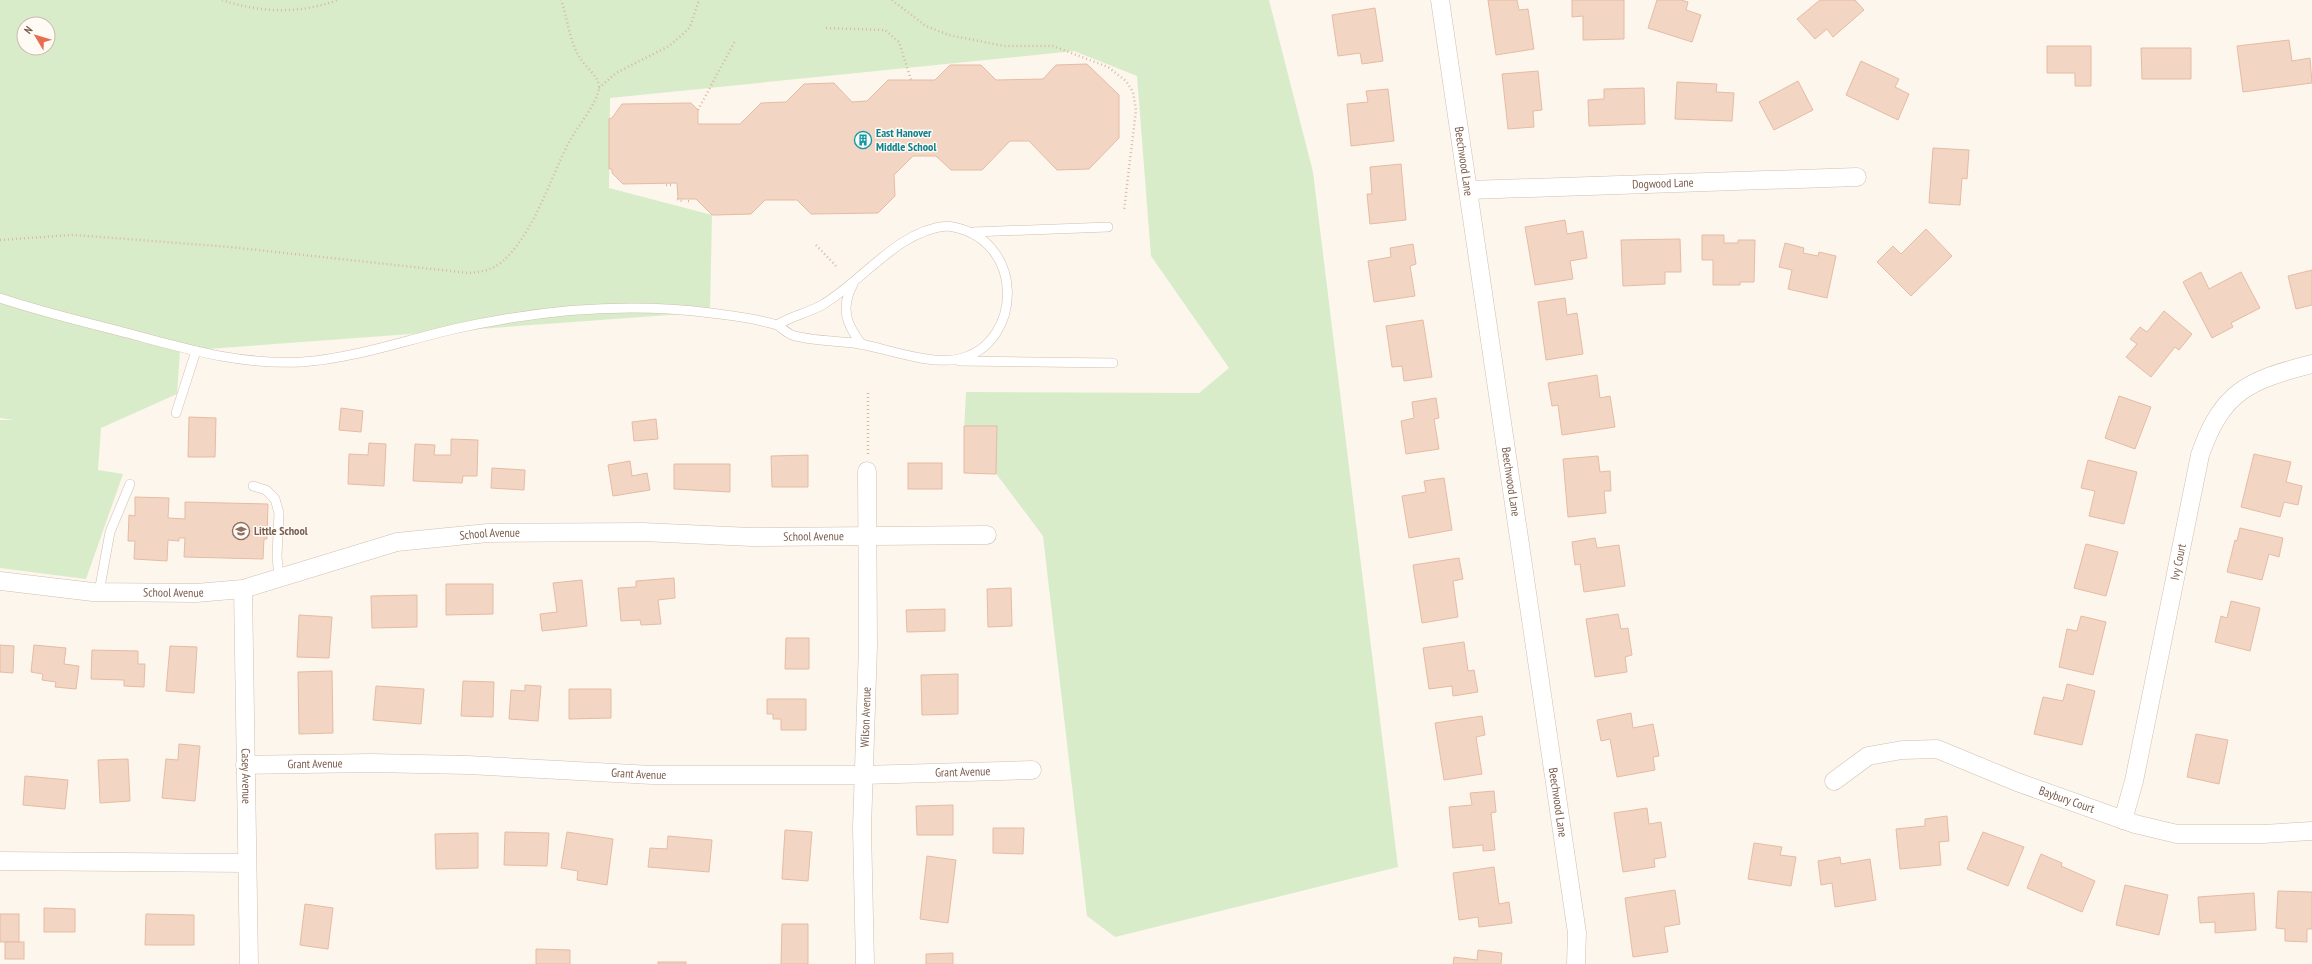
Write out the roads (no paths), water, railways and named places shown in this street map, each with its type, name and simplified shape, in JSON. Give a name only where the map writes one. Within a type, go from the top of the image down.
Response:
[{"type":"street","name":"Beechwood Lane","points":[[1440,0],[1577,933],[1576,964]]},
{"type":"street","name":"Dogwood Lane","points":[[1469,190],[1857,177]]},
{"type":"street","name":"Ivy Court","points":[[2123,820],[2139,757],[2200,455],[2209,430],[2219,413],[2242,389],[2279,372],[2312,364]]},
{"type":"street","name":"Wilson Avenue","points":[[865,964],[862,828],[868,646],[867,471]]},
{"type":"street","name":"School Avenue","points":[[0,581],[99,592],[196,592],[243,589],[397,542],[488,533],[643,532],[751,537],[987,535]]},
{"type":"street","name":"Casey Avenue","points":[[243,589],[246,863],[249,964]]},
{"type":"street","name":"Baybury Court","points":[[1834,781],[1868,756],[1902,750],[1937,748],[2017,782],[2123,820],[2177,834],[2263,834],[2312,831]]},
{"type":"street","name":"Grant Avenue","points":[[245,765],[371,763],[468,765],[652,776],[864,775],[1032,770]]},
{"type":"street","points":[[0,861],[246,863]]},
{"type":"lane","points":[[777,325],[791,316],[821,306],[854,283],[910,237],[921,232],[947,226],[973,232],[1108,227]]},
{"type":"lane","points":[[948,361],[961,358],[984,345],[1000,324],[1007,299],[1006,273],[1001,260],[984,240],[973,232]]},
{"type":"lane","points":[[854,283],[848,294],[846,318],[850,329],[862,344]]},
{"type":"lane","points":[[0,298],[232,360],[268,363],[305,362],[338,357],[512,317],[573,310],[640,308],[693,311],[756,318],[777,325],[792,335],[862,344],[948,361],[1113,363]]},
{"type":"lane","points":[[176,413],[196,351]]},
{"type":"lane","points":[[99,592],[110,532],[130,484]]},
{"type":"lane","points":[[253,486],[266,490],[275,499],[279,513],[277,556],[279,578]]},
{"type":"place","name":"East Hanover Middle School","points":[[863,140]]},
{"type":"place","name":"Little School","points":[[241,531]]}]
